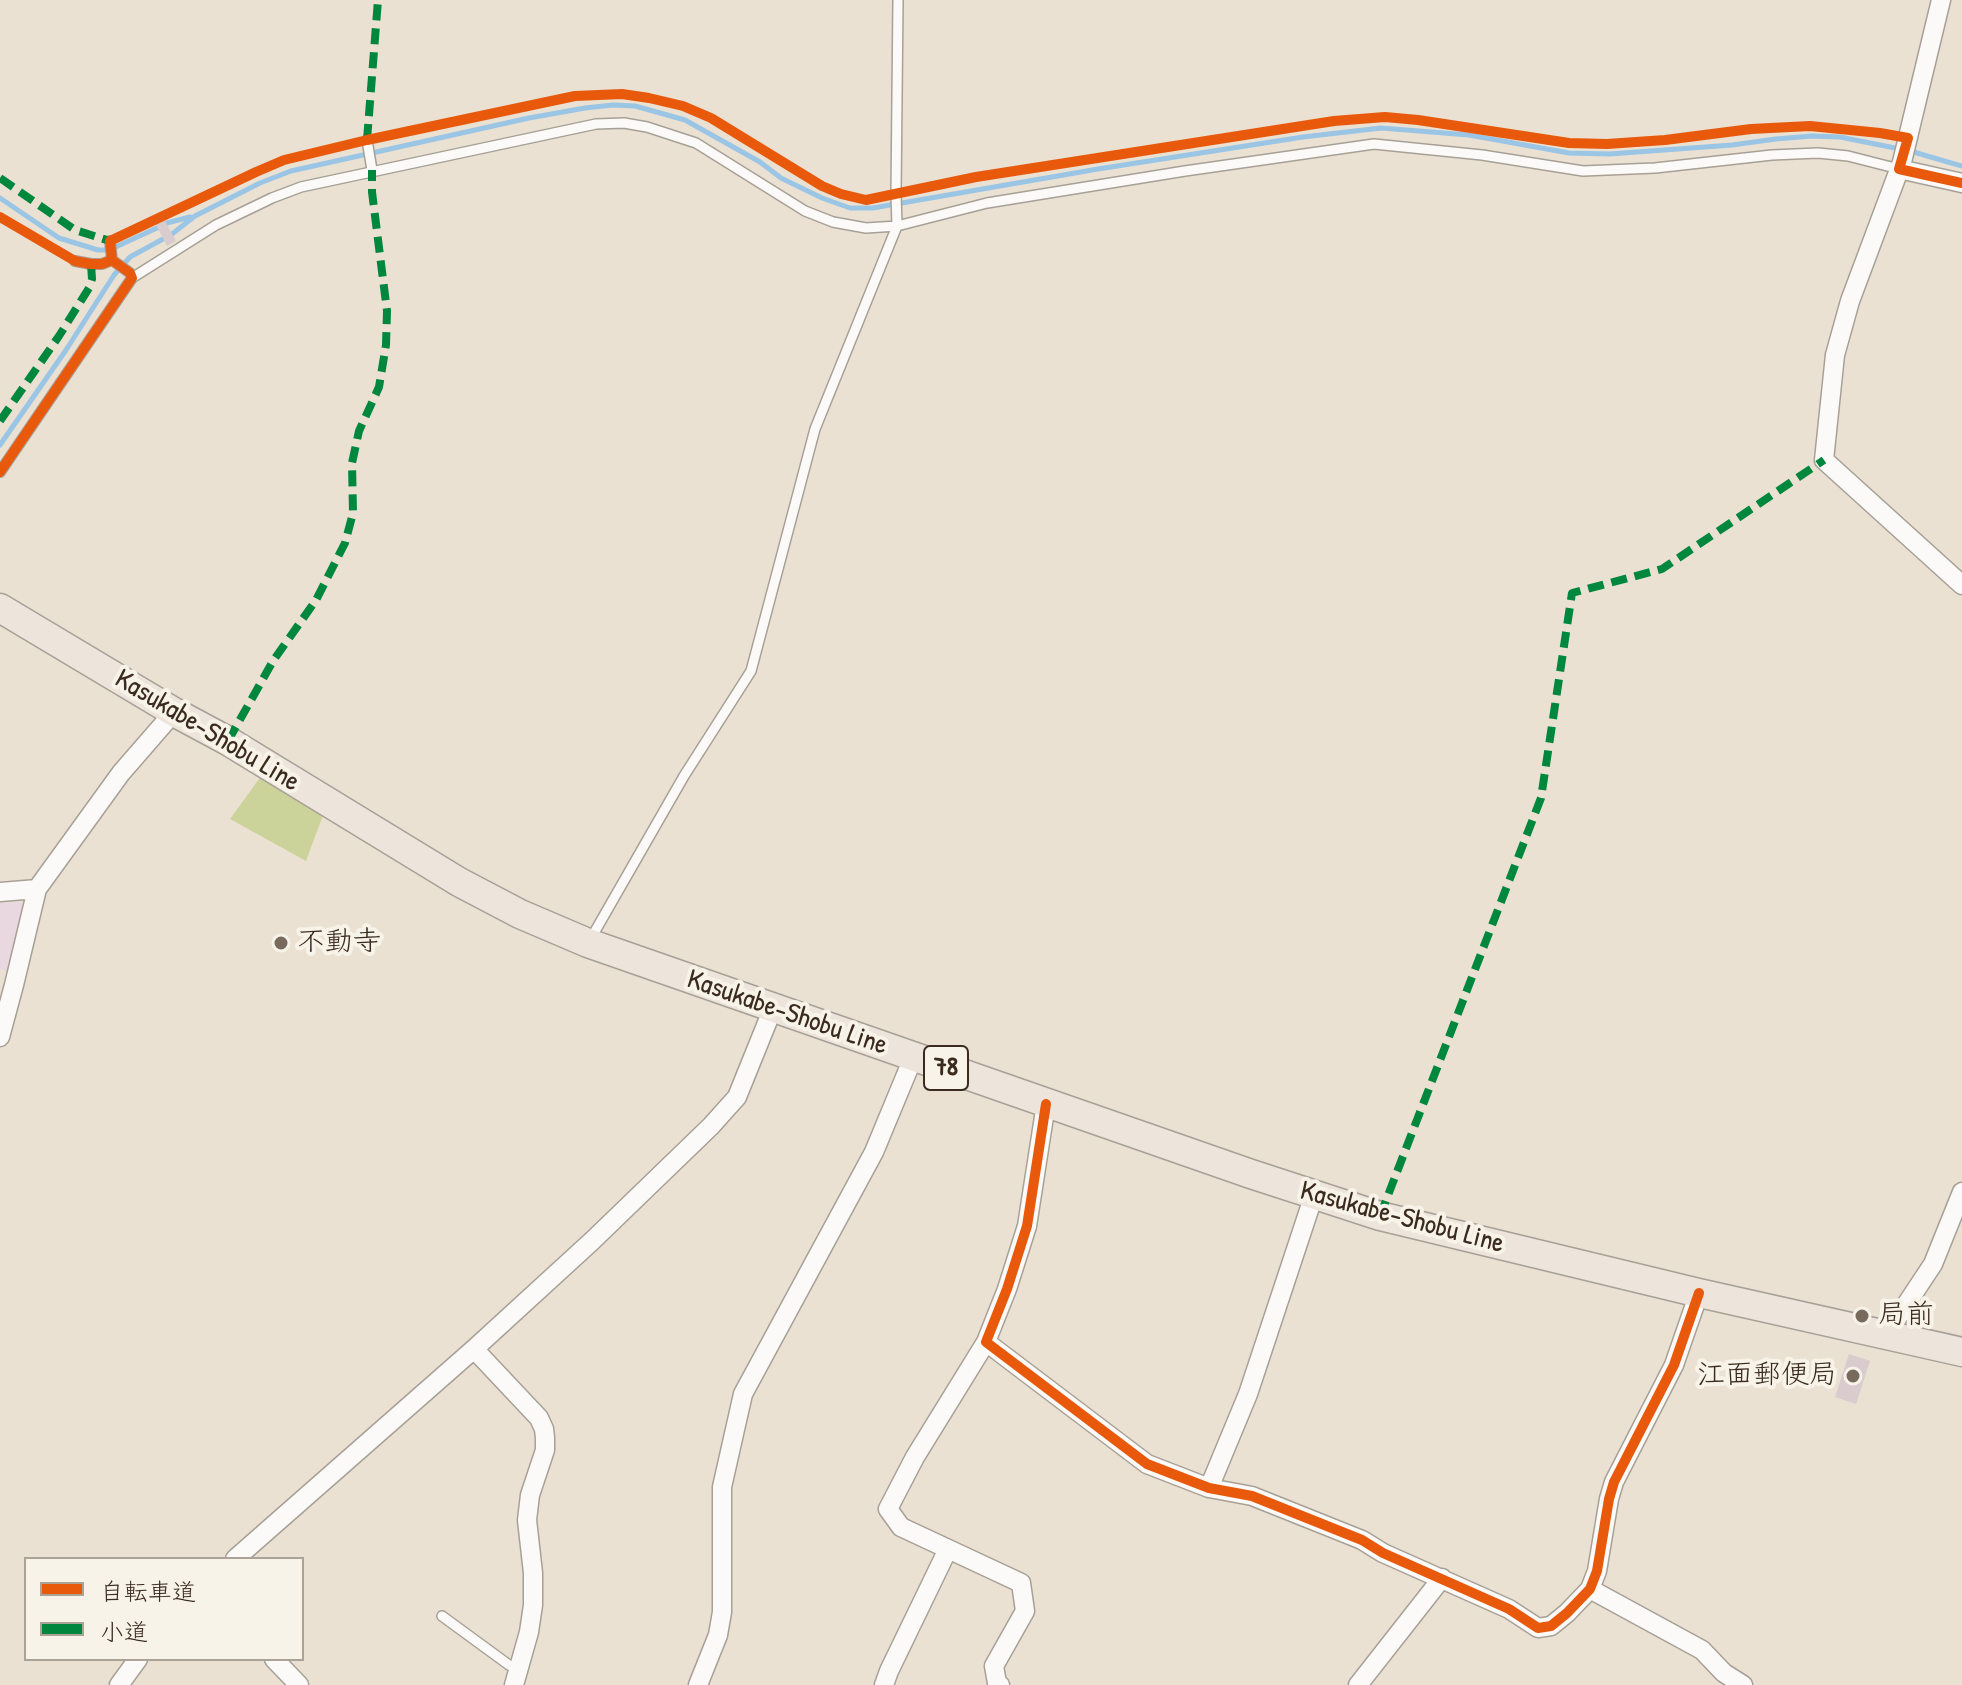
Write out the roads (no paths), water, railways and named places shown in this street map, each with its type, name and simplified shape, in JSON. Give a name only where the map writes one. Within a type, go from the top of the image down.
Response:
[{"type":"main road","name":"Kasukabe-Shobu Line","points":[[0,608],[228,741],[459,882],[520,914],[588,943],[1046,1104],[1380,1216],[1962,1352]]},
{"type":"street","points":[[1941,0],[1902,158],[1850,301],[1835,355],[1824,460],[1962,585]]},
{"type":"street","points":[[1902,158],[1962,183]]},
{"type":"street","points":[[0,1037],[37,889],[121,773],[174,712]]},
{"type":"street","points":[[0,892],[37,889]]},
{"type":"street","points":[[237,1557],[474,1349],[711,1126],[737,1097],[773,1008]]},
{"type":"street","points":[[698,1685],[718,1635],[722,1612],[722,1487],[743,1394],[874,1152],[913,1058]]},
{"type":"street","points":[[1000,1685],[994,1666],[1025,1611],[1021,1583],[901,1527],[888,1509],[915,1457],[986,1342],[1007,1289],[1027,1226],[1046,1104]]},
{"type":"street","points":[[1886,1335],[1933,1264],[1962,1192]]},
{"type":"street","points":[[1209,1488],[1248,1394],[1314,1195]]},
{"type":"street","points":[[986,1342],[1147,1464],[1209,1488],[1252,1496],[1362,1540],[1383,1553],[1509,1609],[1538,1628],[1551,1626],[1590,1589],[1597,1571],[1614,1482],[1674,1365],[1699,1293]]},
{"type":"street","points":[[474,1349],[539,1418],[544,1429],[545,1450],[530,1495],[527,1520],[533,1605],[516,1677]]},
{"type":"street","points":[[884,1685],[948,1549]]},
{"type":"street","points":[[1358,1685],[1442,1578]]},
{"type":"street","points":[[1590,1589],[1702,1650],[1721,1679],[1743,1685]]},
{"type":"street","points":[[119,1685],[137,1661]]},
{"type":"street","points":[[276,1661],[299,1685]]},
{"type":"lane","points":[[588,943],[684,776],[751,671],[815,429],[897,222],[898,0]]},
{"type":"lane","points":[[0,472],[131,276],[216,225],[301,187],[372,166],[596,124],[624,123],[647,127],[696,143],[795,206],[819,217],[855,226],[897,222],[987,203],[1185,171],[1374,144],[1482,155],[1583,171],[1655,168],[1818,153],[1902,158]]},
{"type":"lane","points":[[367,142],[372,166]]},
{"type":"lane","points":[[75,261],[102,264],[112,253],[131,276]]},
{"type":"lane","points":[[442,1616],[509,1665],[516,1677]]},
{"type":"waterway","points":[[172,234],[195,216],[291,171],[529,118],[613,105],[635,106],[685,120],[760,162],[781,178],[850,208],[873,208],[1098,169],[1381,128],[1469,135],[1569,153],[1610,154],[1812,136],[1840,137],[1900,149]]},
{"type":"waterway","points":[[1910,151],[1962,166]]},
{"type":"waterway","points":[[0,198],[59,238],[98,250],[109,250],[157,228]]},
{"type":"waterway","points":[[167,223],[190,217]]},
{"type":"waterway","points":[[0,445],[114,275],[130,257],[163,239]]},
{"type":"place","name":"不動寺","points":[[281,943]]},
{"type":"place","name":"局前","points":[[1862,1316]]},
{"type":"place","name":"江面郵便局","points":[[1853,1376]]}]
